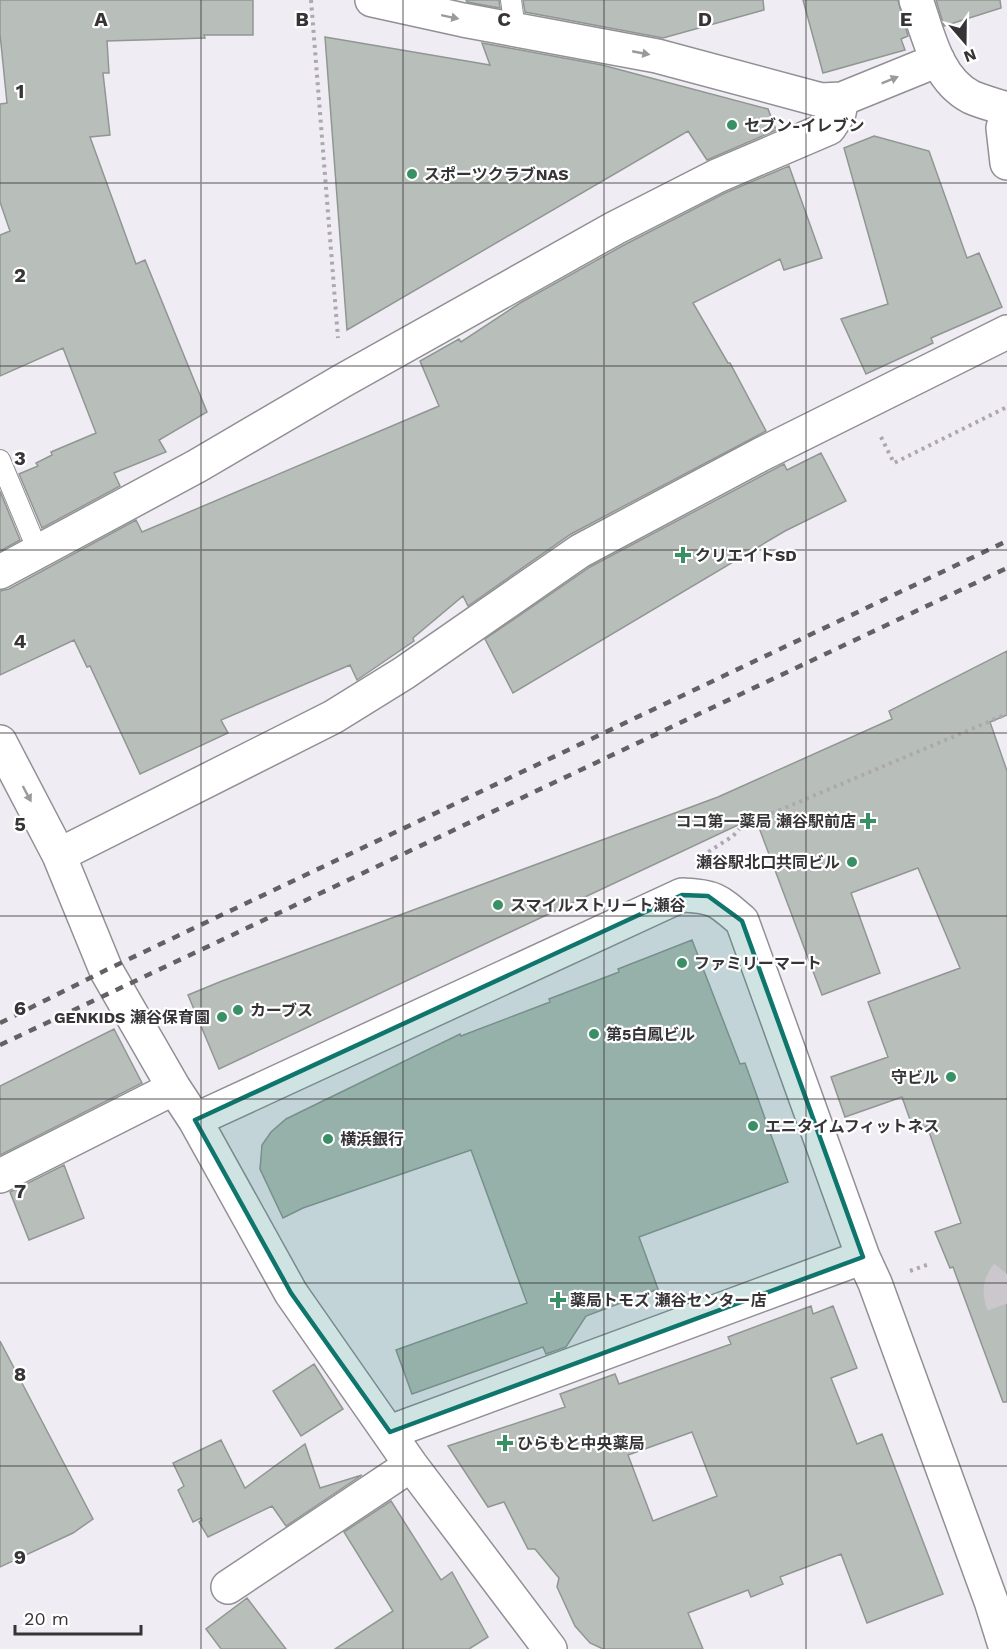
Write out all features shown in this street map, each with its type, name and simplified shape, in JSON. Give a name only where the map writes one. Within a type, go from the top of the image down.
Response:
[{"type":"street","points":[[372,0],[513,15],[822,100],[842,99],[938,60]]},
{"type":"street","points":[[916,0],[938,60],[947,76],[958,88],[972,97],[1007,111],[1003,128],[1007,163]]},
{"type":"street","points":[[0,572],[197,466],[342,381],[615,228],[717,176],[829,128],[839,113],[842,99]]},
{"type":"street","points":[[59,855],[333,717],[404,673],[580,551],[760,455],[1007,332]]},
{"type":"street","points":[[0,742],[59,855],[106,970],[195,1120],[291,1293],[411,1465],[550,1649]]},
{"type":"street","points":[[195,1120],[682,895],[708,896],[726,907],[742,921],[863,1257],[875,1283],[968,1536],[1006,1649]]},
{"type":"street","points":[[0,1176],[174,1088]]},
{"type":"street","points":[[390,1432],[863,1257]]},
{"type":"street","points":[[228,1587],[411,1465]]},
{"type":"lane","points":[[0,460],[38,551]]},
{"type":"path","points":[[311,0],[342,381]]},
{"type":"path","points":[[864,404],[894,463],[1007,407]]},
{"type":"highlighted area","points":[[682,895],[708,896],[742,921],[863,1257],[390,1432],[291,1293],[195,1120]]},
{"type":"building","points":[[0,0],[253,0],[253,35],[204,35],[205,38],[107,41],[109,73],[103,73],[110,135],[90,137],[136,264],[145,260],[207,412],[159,440],[166,452],[114,473],[120,486],[42,528],[19,474],[38,466],[36,463],[52,455],[51,452],[96,433],[63,348],[0,376],[0,235],[10,231],[0,202],[0,104],[7,103],[0,34]]},
{"type":"building","points":[[466,0],[499,0],[500,8],[467,2]]},
{"type":"building","points":[[523,0],[763,0],[764,10],[663,38],[525,12]]},
{"type":"building","points":[[803,0],[898,0],[908,36],[901,39],[905,50],[823,73]]},
{"type":"building","points":[[936,0],[1000,0],[1001,8],[944,26]]},
{"type":"building","points":[[325,37],[490,65],[482,43],[602,65],[768,109],[776,130],[707,160],[688,131],[347,330]]},
{"type":"building","points":[[874,136],[929,151],[967,258],[979,253],[1002,307],[931,338],[933,343],[866,374],[841,319],[888,304],[844,148]]},
{"type":"building","points":[[789,166],[822,258],[784,270],[780,259],[693,303],[730,363],[766,431],[571,534],[468,606],[463,596],[413,638],[414,641],[357,680],[350,665],[221,720],[228,733],[140,774],[90,666],[87,667],[74,640],[0,675],[0,591],[9,589],[136,520],[142,532],[439,406],[420,361],[459,339],[461,342],[520,303],[624,245],[725,193]]},
{"type":"building","name":"クリエイトSD","points":[[821,453],[846,501],[785,531],[513,693],[485,639],[590,567],[784,464],[787,470]]},
{"type":"building","points":[[0,491],[20,540],[0,551]]},
{"type":"building","points":[[1007,651],[1007,715],[990,722],[1007,771],[1007,1402],[1003,1402],[953,1267],[950,1268],[935,1232],[961,1223],[927,1126],[914,1131],[902,1097],[845,1117],[831,1077],[888,1057],[868,1002],[960,968],[918,868],[851,893],[880,973],[822,995],[755,817],[219,1069],[188,995],[718,797],[892,719],[889,711]]},
{"type":"building","points":[[692,940],[740,1064],[745,1063],[788,1182],[639,1237],[658,1289],[586,1316],[566,1347],[546,1354],[543,1347],[412,1394],[396,1350],[527,1303],[471,1150],[303,1208],[283,1218],[260,1169],[262,1145],[271,1132],[286,1119],[460,1034],[461,1036],[550,1002],[549,999]]},
{"type":"building","points":[[114,1029],[142,1083],[0,1155],[0,1086]]},
{"type":"building","points":[[64,1165],[84,1218],[29,1240],[10,1192]]},
{"type":"building","points":[[811,1306],[813,1314],[833,1306],[857,1368],[831,1378],[857,1444],[882,1434],[943,1594],[867,1623],[841,1554],[780,1577],[783,1584],[751,1597],[748,1590],[688,1613],[703,1649],[603,1649],[590,1643],[575,1626],[557,1587],[559,1578],[535,1549],[528,1549],[504,1502],[488,1507],[448,1446],[565,1407],[560,1394],[615,1374],[619,1384],[731,1344],[728,1337]],"holes":[[[692,1432],[717,1496],[653,1521],[628,1455]]]},
{"type":"building","points":[[0,1341],[93,1519],[73,1533],[0,1567]]},
{"type":"building","points":[[314,1364],[343,1409],[301,1436],[273,1391]]},
{"type":"building","points":[[221,1440],[245,1488],[305,1444],[320,1488],[362,1475],[286,1526],[272,1506],[208,1537],[199,1522],[201,1518],[193,1522],[178,1490],[184,1486],[173,1463]]},
{"type":"building","points":[[391,1501],[441,1580],[452,1572],[488,1637],[469,1649],[335,1649],[393,1611],[344,1532]]},
{"type":"building","points":[[247,1598],[286,1649],[221,1649],[206,1629]]},
{"type":"tunnel","points":[[1007,1274],[1000,1289],[1007,1315]]},
{"type":"railway","points":[[0,1023],[106,970],[1007,541]]},
{"type":"railway","points":[[0,1045],[1007,568]]},
{"type":"place","name":"セブン-イレブン","points":[[732,125]]},
{"type":"place","name":"スポーツクラブNAS","points":[[412,174]]},
{"type":"place","name":"クリエイトSD","points":[[683,555]]},
{"type":"place","name":"ココ第一薬局 瀬谷駅前店","points":[[868,821]]},
{"type":"place","name":"瀬谷駅北口共同ビル","points":[[852,862]]},
{"type":"place","name":"スマイルストリート瀬谷","points":[[498,905]]},
{"type":"place","name":"ファミリーマート","points":[[682,963]]},
{"type":"place","name":"カーブス","points":[[238,1010]]},
{"type":"place","name":"GENKIDS 瀬谷保育園","points":[[222,1017]]},
{"type":"place","name":"第5白鳳ビル","points":[[594,1034]]},
{"type":"place","name":"守ビル","points":[[951,1077]]},
{"type":"place","name":"エニタイムフィットネス","points":[[753,1126]]},
{"type":"place","name":"横浜銀行","points":[[328,1139]]},
{"type":"place","name":"薬局トモズ 瀬谷センター店","points":[[558,1300]]},
{"type":"place","name":"ひらもと中央薬局","points":[[505,1443]]}]
